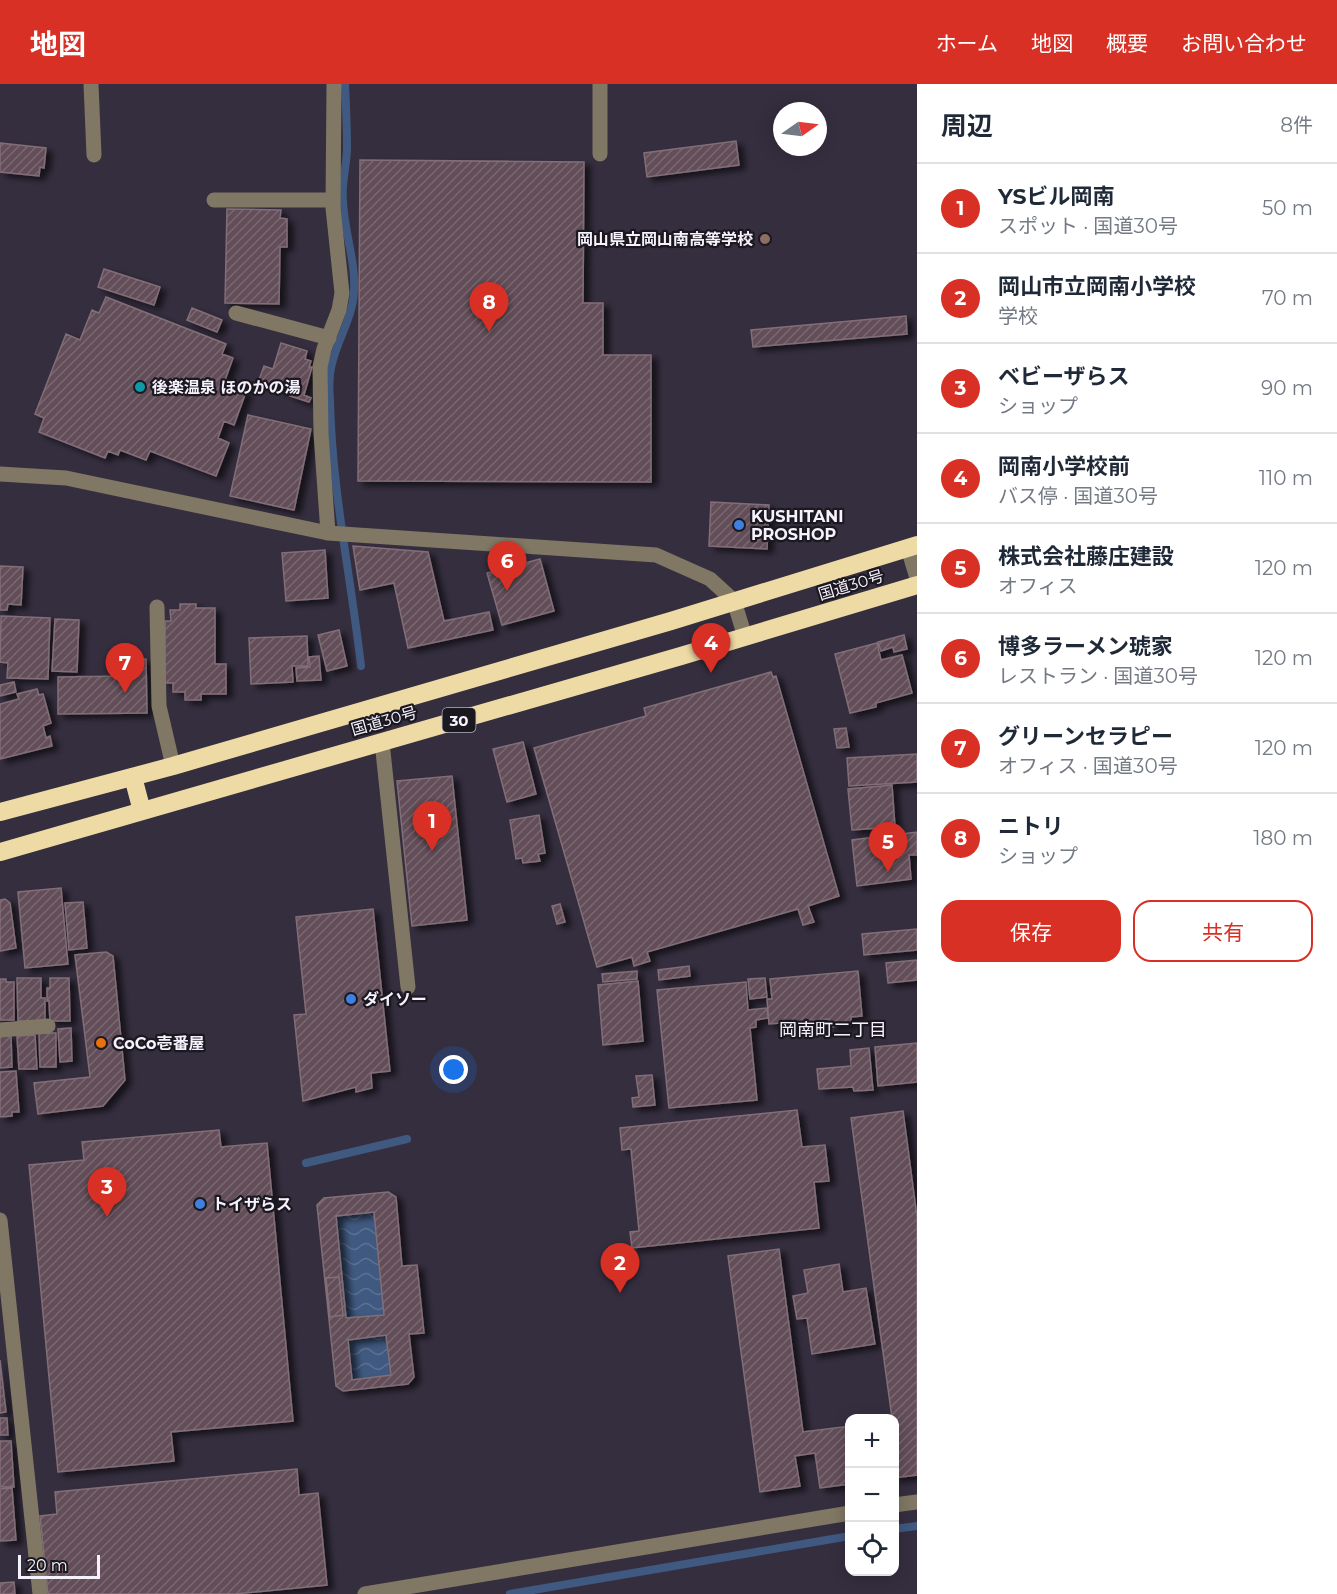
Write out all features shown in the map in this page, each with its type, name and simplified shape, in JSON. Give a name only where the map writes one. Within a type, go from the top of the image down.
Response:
[{"type":"highway","name":"国道30号","points":[[0,812],[173,766],[913,547]]},
{"type":"highway","name":"国道30号","points":[[0,852],[745,637],[917,585]]},
{"type":"highway","points":[[133,777],[142,811]]},
{"type":"street","points":[[91,84],[94,156]]},
{"type":"street","points":[[334,84],[333,200],[342,293],[339,310],[320,367],[319,397],[338,533]]},
{"type":"street","points":[[600,84],[600,154]]},
{"type":"street","points":[[214,200],[333,200]]},
{"type":"street","points":[[236,313],[329,338]]},
{"type":"street","points":[[0,474],[66,478],[338,533],[656,555],[710,579],[734,601],[745,637]]},
{"type":"street","points":[[913,547],[917,578]]},
{"type":"street","points":[[157,607],[159,706],[173,766]]},
{"type":"street","points":[[382,742],[408,987]]},
{"type":"street","points":[[0,1030],[48,1026]]},
{"type":"street","points":[[0,1220],[40,1594]]},
{"type":"street","points":[[899,1504],[917,1502]]},
{"type":"street","points":[[364,1594],[845,1514]]},
{"type":"water","points":[[374,1212],[384,1315],[346,1318],[336,1216]]},
{"type":"water","points":[[386,1335],[391,1375],[352,1380],[348,1340]]},
{"type":"building","points":[[736,141],[739,165],[647,177],[644,153]]},
{"type":"building","points":[[0,143],[46,148],[44,168],[40,167],[39,176],[0,172]]},
{"type":"building","points":[[360,160],[584,162],[583,303],[603,303],[603,355],[651,355],[651,482],[358,481]]},
{"type":"building","points":[[227,209],[281,210],[280,218],[287,219],[287,247],[280,247],[279,304],[225,303]]},
{"type":"building","points":[[104,269],[160,287],[154,305],[98,287]]},
{"type":"building","name":"後楽温泉 ほのかの湯","points":[[106,297],[226,344],[222,354],[233,358],[224,383],[246,392],[234,425],[224,421],[218,438],[229,443],[216,476],[150,451],[146,460],[120,450],[118,455],[108,451],[105,458],[39,432],[44,418],[35,414],[66,334],[80,340],[92,310],[99,313]]},
{"type":"building","points":[[192,308],[222,320],[217,332],[187,320]]},
{"type":"building","points":[[906,316],[907,334],[753,347],[751,330]]},
{"type":"building","points":[[281,343],[307,351],[305,359],[311,361],[309,367],[312,367],[304,395],[311,398],[309,402],[290,396],[291,393],[278,389],[279,386],[259,380],[264,366],[273,369]]},
{"type":"building","points":[[248,415],[311,429],[294,510],[230,496]]},
{"type":"building","name":"KUSHITANI PROSHOP","points":[[711,502],[769,505],[767,549],[709,546]]},
{"type":"building","points":[[353,546],[428,552],[444,621],[489,612],[493,630],[408,648],[394,583],[360,590]]},
{"type":"building","points":[[325,550],[328,598],[286,601],[282,553]]},
{"type":"building","points":[[540,559],[554,611],[502,625],[487,573]]},
{"type":"building","points":[[0,566],[23,567],[21,605],[8,604],[7,610],[0,610]]},
{"type":"building","points":[[180,604],[196,604],[196,608],[215,608],[215,664],[226,664],[226,694],[201,694],[201,700],[185,700],[185,692],[173,692],[173,683],[165,683],[165,621],[171,621],[170,610],[180,610]]},
{"type":"building","points":[[1,616],[50,618],[48,679],[7,678],[8,663],[0,662]]},
{"type":"building","points":[[55,619],[79,620],[77,672],[52,671]]},
{"type":"building","points":[[339,630],[347,666],[327,671],[318,635]]},
{"type":"building","points":[[904,635],[907,649],[894,652],[893,647],[881,651],[878,642]]},
{"type":"building","points":[[307,636],[308,666],[292,666],[293,682],[251,684],[249,638]]},
{"type":"building","points":[[877,643],[881,660],[902,655],[912,693],[876,703],[876,707],[850,713],[835,654]]},
{"type":"building","points":[[319,656],[321,680],[297,681],[296,668],[310,667],[309,657]]},
{"type":"building","points":[[146,659],[147,713],[58,714],[58,677],[126,676],[126,660]]},
{"type":"building","points":[[771,672],[773,677],[776,676],[839,896],[808,906],[814,922],[803,925],[798,909],[647,952],[650,961],[634,966],[632,957],[597,967],[534,748],[646,716],[644,708]]},
{"type":"building","points":[[14,682],[16,692],[0,696],[0,685]]},
{"type":"building","points":[[37,689],[39,695],[43,694],[51,723],[43,726],[46,738],[50,736],[52,746],[0,759],[0,704],[19,699],[17,694]]},
{"type":"building","points":[[846,728],[849,747],[837,748],[834,729]]},
{"type":"building","points":[[523,742],[536,794],[507,802],[493,749]]},
{"type":"building","points":[[917,754],[917,782],[849,786],[847,758]]},
{"type":"building","points":[[452,776],[467,920],[412,926],[397,781]]},
{"type":"building","points":[[892,785],[895,827],[852,830],[848,789]]},
{"type":"building","points":[[539,815],[545,853],[538,854],[540,861],[523,863],[522,858],[516,859],[510,820]]},
{"type":"building","points":[[917,832],[917,855],[909,855],[911,879],[857,886],[852,840]]},
{"type":"building","points":[[61,888],[68,964],[25,968],[18,892]]},
{"type":"building","points":[[5,899],[10,903],[16,948],[0,951],[0,900]]},
{"type":"building","points":[[83,902],[87,948],[69,950],[65,903]]},
{"type":"building","points":[[560,904],[565,922],[557,924],[552,906]]},
{"type":"building","points":[[373,909],[390,1071],[371,1073],[372,1088],[356,1092],[356,1087],[303,1101],[294,1015],[306,1014],[296,917]]},
{"type":"building","points":[[917,929],[917,950],[864,955],[862,934]]},
{"type":"building","points":[[106,952],[113,956],[125,1080],[103,1106],[38,1114],[34,1083],[90,1077],[75,955]]},
{"type":"building","points":[[917,960],[917,980],[888,983],[886,963]]},
{"type":"building","points":[[689,966],[690,976],[659,980],[658,970]]},
{"type":"building","points":[[637,971],[637,979],[603,982],[602,974]]},
{"type":"building","points":[[858,971],[862,1016],[851,1017],[851,1025],[830,1027],[829,1019],[769,1024],[767,999],[772,999],[770,979]]},
{"type":"building","points":[[17,978],[41,978],[41,998],[45,998],[45,1021],[18,1021]]},
{"type":"building","points":[[50,978],[69,978],[70,1021],[50,1021],[47,988],[50,988]]},
{"type":"building","points":[[765,978],[767,997],[750,999],[748,979]]},
{"type":"building","points":[[0,979],[14,982],[14,1020],[0,1020]]},
{"type":"building","points":[[638,981],[643,1041],[603,1045],[598,985]]},
{"type":"building","points":[[746,982],[748,1010],[767,1008],[768,1018],[756,1020],[756,1027],[750,1028],[757,1100],[669,1108],[657,990]]},
{"type":"building","points":[[71,1028],[72,1061],[60,1062],[58,1029]]},
{"type":"building","points":[[39,1033],[56,1033],[56,1067],[40,1067]]},
{"type":"building","points":[[35,1035],[37,1069],[19,1069],[17,1036]]},
{"type":"building","points":[[0,1036],[11,1036],[12,1067],[0,1068]]},
{"type":"building","points":[[917,1043],[917,1082],[878,1086],[875,1047]]},
{"type":"building","points":[[869,1048],[873,1090],[854,1091],[853,1087],[819,1089],[817,1069],[851,1066],[850,1050]]},
{"type":"building","points":[[16,1071],[19,1112],[12,1112],[12,1116],[0,1117],[0,1072]]},
{"type":"building","points":[[652,1075],[655,1105],[633,1107],[632,1098],[639,1097],[636,1076]]},
{"type":"building","points":[[797,1110],[802,1147],[825,1145],[829,1181],[814,1182],[819,1228],[632,1248],[630,1232],[639,1231],[631,1149],[622,1150],[620,1128]]},
{"type":"building","points":[[903,1111],[917,1217],[917,1475],[899,1477],[899,1414],[891,1414],[851,1118]]},
{"type":"building","points":[[219,1130],[221,1147],[267,1143],[293,1421],[171,1432],[174,1461],[58,1472],[29,1165],[84,1160],[82,1142]]},
{"type":"building","points":[[388,1192],[396,1197],[402,1266],[417,1265],[424,1333],[409,1334],[414,1377],[408,1384],[343,1391],[336,1386],[317,1205],[324,1198]],"holes":[[[374,1212],[384,1315],[346,1318],[336,1216]],[[339,1277],[343,1315],[330,1317],[326,1278]],[[386,1335],[391,1375],[352,1380],[348,1340]]]},
{"type":"building","points":[[779,1249],[803,1432],[845,1427],[845,1485],[820,1488],[815,1453],[795,1456],[800,1486],[760,1492],[728,1256]]},
{"type":"building","points":[[839,1264],[843,1292],[866,1288],[875,1344],[812,1354],[807,1318],[797,1319],[793,1296],[808,1293],[804,1270]]},
{"type":"building","points":[[339,1277],[343,1315],[330,1317],[326,1278]]},
{"type":"building","points":[[0,1360],[6,1412],[0,1413]]},
{"type":"building","points":[[0,1418],[7,1418],[8,1435],[0,1435]]},
{"type":"building","points":[[0,1441],[11,1441],[14,1487],[0,1487]]},
{"type":"building","points":[[297,1469],[299,1495],[318,1493],[327,1585],[235,1594],[48,1594],[40,1516],[57,1514],[55,1492]]},
{"type":"building","points":[[12,1488],[16,1540],[0,1541],[0,1489]]},
{"type":"building","points":[[14,1582],[15,1594],[0,1594],[0,1583]]},
{"type":"waterway","points":[[345,84],[347,147],[343,194],[354,291],[351,309],[332,365],[329,391],[334,468],[361,666]]},
{"type":"waterway","points":[[306,1163],[407,1139]]},
{"type":"waterway","points":[[899,1528],[917,1526]]},
{"type":"waterway","points":[[510,1594],[845,1537]]},
{"type":"place","name":"岡山県立岡山南高等学校","points":[[765,239]]},
{"type":"place","name":"ニトリ","points":[[489,332]]},
{"type":"place","name":"後楽温泉 ほのかの湯","points":[[140,387]]},
{"type":"place","name":"KUSHITANI PROSHOP","points":[[739,525]]},
{"type":"place","name":"博多ラーメン琥家","points":[[507,591]]},
{"type":"place","name":"岡南小学校前","points":[[711,673]]},
{"type":"place","name":"グリーンセラピー","points":[[125,693]]},
{"type":"place","name":"YSビル岡南","points":[[432,851]]},
{"type":"place","name":"株式会社藤庄建設","points":[[888,872]]},
{"type":"place","name":"ダイソー","points":[[351,999]]},
{"type":"place","name":"CoCo壱番屋","points":[[101,1043]]},
{"type":"place","name":"トイザらス","points":[[200,1204]]},
{"type":"place","name":"ベビーザらス","points":[[107,1217]]},
{"type":"place","name":"岡山市立岡南小学校","points":[[620,1293]]},
{"type":"district","name":"岡南町二丁目","points":[[833,1030]]}]
